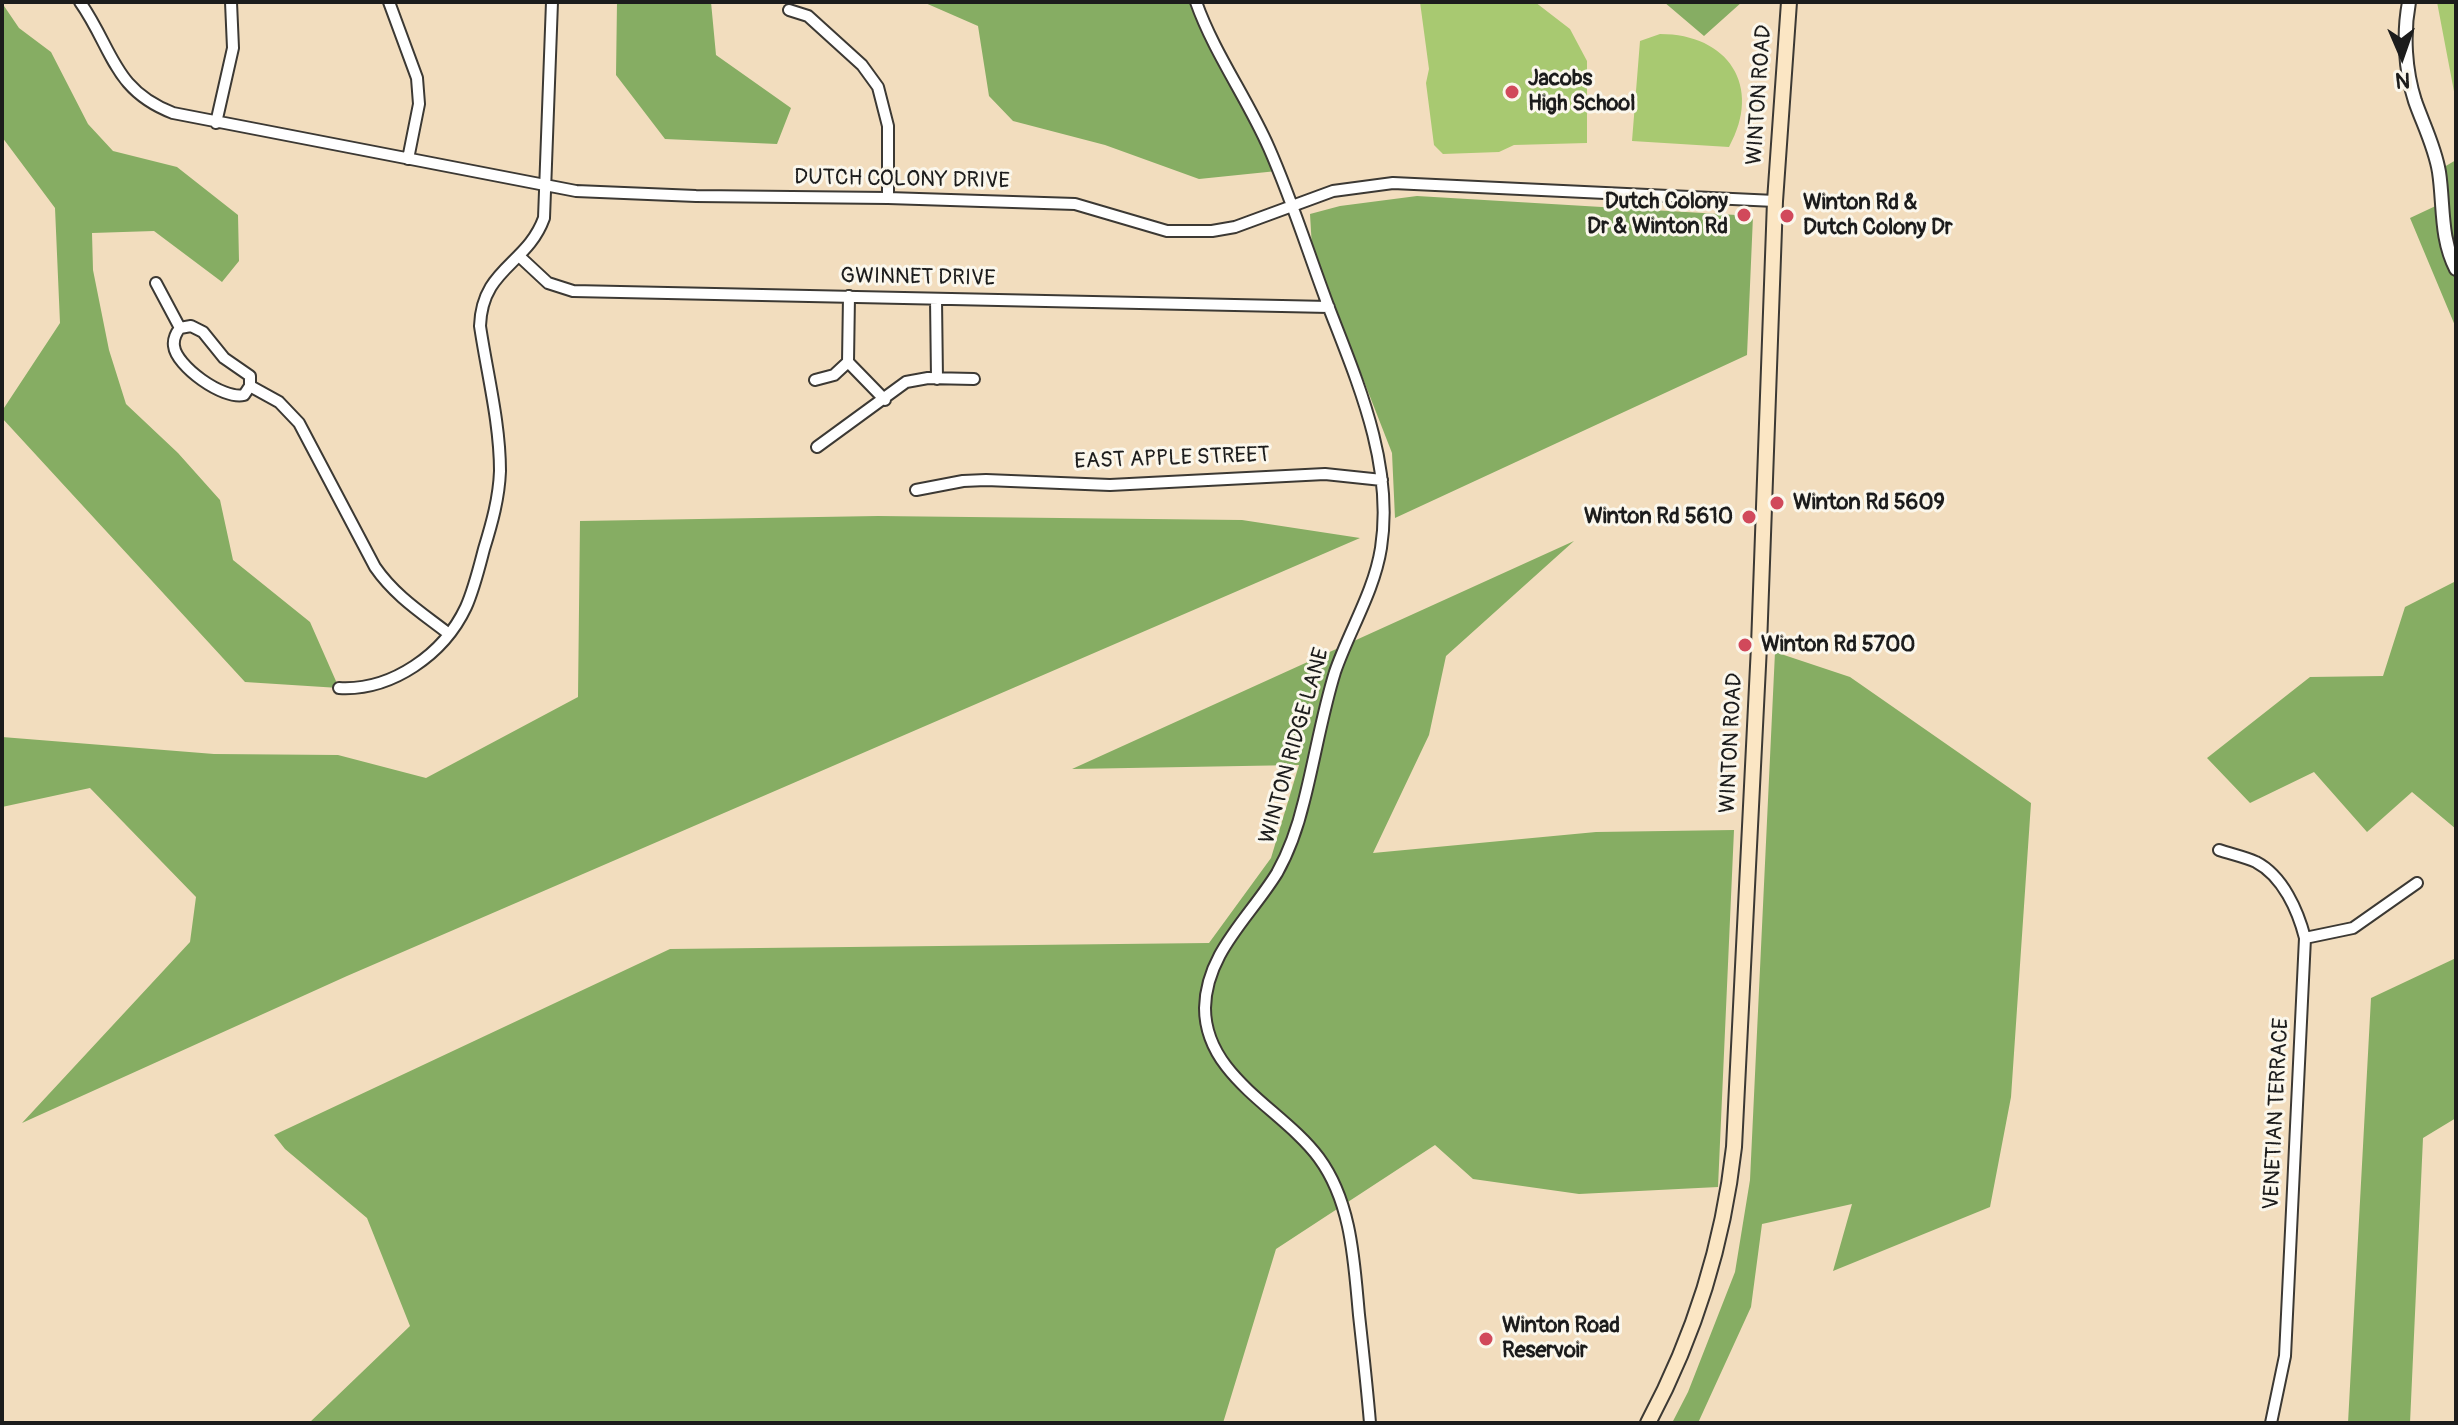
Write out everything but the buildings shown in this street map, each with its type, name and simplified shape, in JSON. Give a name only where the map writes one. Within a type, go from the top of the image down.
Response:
[{"type":"main road","name":"WINTON ROAD","points":[[1648,1423],[1673,1375],[1703,1302],[1722,1230],[1734,1147],[1759,646],[1775,201],[1789,2]]},
{"type":"street","name":"DUTCH COLONY DRIVE","points":[[80,2],[117,70],[136,92],[160,108],[216,123],[576,191],[1075,204],[1167,231],[1189,232],[1235,227],[1333,191],[1393,183],[1775,201]]},
{"type":"street","points":[[216,123],[233,48],[231,2]]},
{"type":"street","points":[[389,2],[419,91],[408,159]]},
{"type":"street","points":[[339,688],[379,683],[408,670],[437,648],[470,598],[499,493],[498,445],[480,326],[481,306],[490,285],[519,256],[541,227],[546,209],[552,2]]},
{"type":"street","name":"WINTON RIDGE LANE","points":[[1196,2],[1210,36],[1269,149],[1354,367],[1382,480],[1381,551],[1336,671],[1297,828],[1278,871],[1216,962],[1209,979],[1205,1007],[1209,1035],[1222,1061],[1317,1155],[1336,1187],[1350,1237],[1370,1423]]},
{"type":"street","points":[[2409,2],[2406,40],[2409,72],[2439,170],[2446,247],[2456,269]]},
{"type":"street","points":[[789,10],[808,16],[862,65],[878,87],[888,126],[888,198]]},
{"type":"street","name":"GWINNET DRIVE","points":[[519,256],[548,283],[573,291],[1329,307]]},
{"type":"street","points":[[156,283],[180,328]]},
{"type":"street","points":[[849,296],[848,362],[885,400]]},
{"type":"street","points":[[936,299],[937,379]]},
{"type":"street","points":[[191,326],[203,332],[224,358],[250,376],[250,386],[244,395],[225,395],[201,380],[175,352],[173,343],[180,328],[191,326]]},
{"type":"street","points":[[815,380],[834,375],[848,362]]},
{"type":"street","points":[[817,447],[906,382],[919,379],[974,379]]},
{"type":"street","points":[[250,386],[279,402],[299,423],[386,583],[449,634]]},
{"type":"street","name":"EAST APPLE STREET","points":[[916,490],[940,484],[986,480],[1110,485],[1325,474],[1382,480]]},
{"type":"street","name":"VENETIAN TERRACE","points":[[2219,850],[2258,863],[2284,888],[2300,919],[2305,938],[2285,1356],[2271,1423]]},
{"type":"street","points":[[2305,938],[2353,928],[2417,883]]},
{"type":"green space","points":[[617,2],[711,2],[716,55],[791,108],[777,144],[665,139],[616,75]]},
{"type":"green space","points":[[923,2],[1196,2],[1277,171],[1199,179],[1105,145],[1013,121],[989,96],[978,26]]},
{"type":"green space","points":[[1420,2],[1535,2],[1570,29],[1587,61],[1587,143],[1514,145],[1499,152],[1443,154],[1434,145],[1426,83],[1429,69]]},
{"type":"green space","points":[[1664,2],[1742,2],[1704,36]]},
{"type":"green space","points":[[2437,2],[2456,2],[2456,102]]},
{"type":"green space","points":[[2,3],[19,28],[51,52],[88,124],[113,151],[177,167],[238,215],[239,261],[222,282],[154,231],[92,233],[93,270],[109,350],[126,404],[178,453],[220,500],[233,560],[310,622],[339,688],[245,682],[2,418],[2,411],[60,323],[55,208],[2,137]]},
{"type":"green space","points":[[1660,34],[1684,36],[1704,43],[1721,54],[1733,68],[1740,84],[1742,104],[1739,125],[1729,147],[1632,141],[1640,41]]},
{"type":"green space","points":[[2456,160],[2456,328],[2410,218],[2442,203],[2439,170]]},
{"type":"green space","points":[[1417,196],[1753,216],[1747,355],[1395,518],[1392,453],[1312,248],[1310,214],[1340,206]]},
{"type":"green space","points":[[878,516],[1242,520],[1360,538],[347,976],[22,1123],[190,942],[196,897],[90,788],[2,807],[2,737],[214,754],[338,755],[426,778],[578,697],[580,521]]},
{"type":"green space","points":[[1574,541],[1446,656],[1429,735],[1373,853],[1596,832],[1734,830],[1718,1187],[1579,1194],[1473,1179],[1435,1145],[1276,1249],[1223,1423],[309,1423],[410,1326],[367,1218],[285,1149],[274,1135],[670,949],[1209,943],[1271,858],[1299,765],[1072,769]]},
{"type":"green space","points":[[2456,581],[2456,829],[2412,792],[2367,832],[2314,772],[2250,803],[2207,758],[2310,677],[2383,676],[2405,607]]},
{"type":"green space","points":[[1775,652],[1850,677],[2031,803],[2011,1097],[1990,1207],[1833,1271],[1852,1204],[1762,1224],[1751,1307],[1698,1423],[1672,1423],[1688,1392],[1735,1272],[1750,1180]]},
{"type":"green space","points":[[2456,958],[2456,1118],[2423,1138],[2410,1423],[2348,1423],[2371,998]]},
{"type":"place","name":"Jacobs High School","points":[[1512,92]]},
{"type":"place","name":"Dutch Colony Dr & Winton Rd","points":[[1744,215]]},
{"type":"place","name":"Winton Rd & Dutch Colony Dr","points":[[1787,216]]},
{"type":"place","name":"Winton Rd 5609","points":[[1777,503]]},
{"type":"place","name":"Winton Rd 5610","points":[[1749,517]]},
{"type":"place","name":"Winton Rd 5700","points":[[1745,645]]},
{"type":"place","name":"Winton Road Reservoir","points":[[1486,1339]]}]
